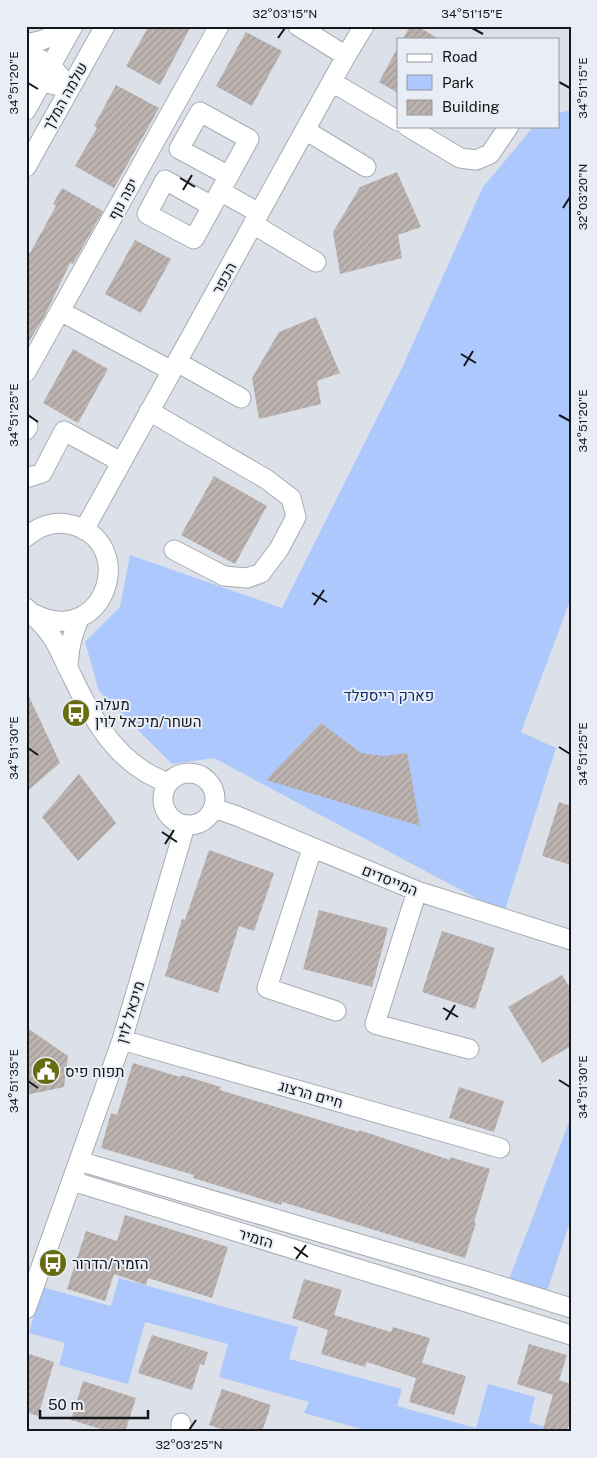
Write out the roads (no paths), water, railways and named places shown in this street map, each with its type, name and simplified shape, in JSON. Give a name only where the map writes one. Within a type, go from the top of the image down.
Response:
[{"type":"street","points":[[26,43],[39,42],[50,37],[64,26]]},
{"type":"street","name":"שלמה המלך","points":[[26,110],[34,78],[52,65],[73,26]]},
{"type":"street","name":"שלמה המלך","points":[[26,167],[105,26]]},
{"type":"street","name":"יפה נוף","points":[[26,372],[220,26]]},
{"type":"street","points":[[298,26],[346,56]]},
{"type":"street","name":"הכפר","points":[[84,530],[364,26]]},
{"type":"street","points":[[26,52],[52,65],[70,89]]},
{"type":"street","points":[[34,78],[70,89]]},
{"type":"street","points":[[332,82],[397,120]]},
{"type":"street","points":[[410,128],[460,158],[476,160],[490,154],[508,128]]},
{"type":"street","points":[[305,130],[366,166]]},
{"type":"street","points":[[220,191],[316,262]]},
{"type":"street","points":[[60,311],[241,398]]},
{"type":"street","points":[[150,411],[266,479],[291,498],[296,517],[279,549],[261,573],[247,578],[224,576],[174,550]]},
{"type":"street","points":[[26,478],[42,472],[64,431],[121,462]]},
{"type":"street","points":[[26,608],[44,619],[56,621],[68,621],[80,617],[96,605],[102,597],[107,587],[109,576],[105,554],[100,544],[84,530],[75,526],[55,524],[45,526],[27,536]]},
{"type":"street","points":[[26,608],[46,628],[54,640],[82,698],[115,748],[140,769],[168,783]]},
{"type":"street","points":[[67,667],[69,646],[73,631],[80,617]]},
{"type":"street","points":[[190,773],[198,774],[211,784],[215,800],[214,808],[207,819],[196,825],[185,826],[176,823],[164,809],[162,800],[164,791],[174,777],[190,773]]},
{"type":"street","name":"המייסדים","points":[[214,808],[238,816],[417,891],[571,940]]},
{"type":"street","name":"מיכאל לוין","points":[[26,1309],[122,1040],[185,826]]},
{"type":"street","points":[[312,848],[267,988],[336,1011]]},
{"type":"street","points":[[417,891],[375,1024],[469,1049]]},
{"type":"street","name":"חיים הרצוג","points":[[122,1040],[500,1148]]},
{"type":"street","name":"הזמיר","points":[[79,1161],[571,1308]]},
{"type":"street","name":"הזמיר","points":[[72,1182],[571,1335]]},
{"type":"street","points":[[469,1303],[478,1302],[483,1293],[482,1284],[475,1278]]},
{"type":"street","points":[[500,1313],[494,1306],[495,1297],[500,1289],[508,1288]]},
{"type":"place","name":"מעלה השחר/מיכאל לוין","points":[[76,713]]},
{"type":"place","name":"תפוח פיס","points":[[46,1071]]},
{"type":"place","name":"הזמיר/הדרור","points":[[53,1263]]},
{"type":"park label","name":"פארק רייספלד","points":[[389,695]]}]
